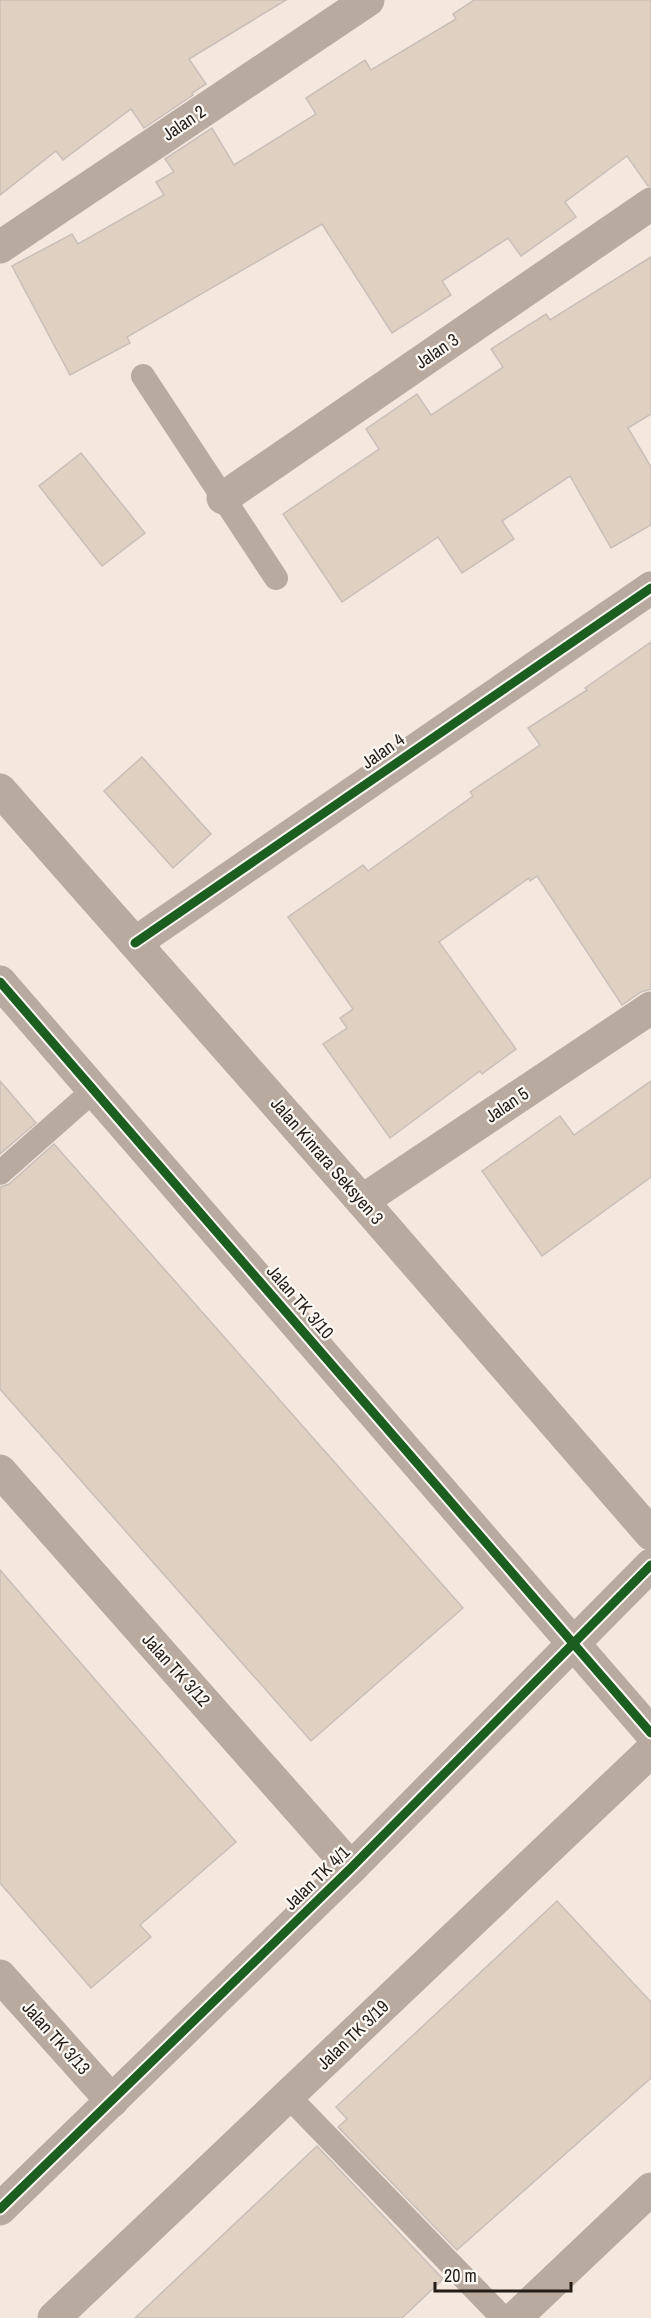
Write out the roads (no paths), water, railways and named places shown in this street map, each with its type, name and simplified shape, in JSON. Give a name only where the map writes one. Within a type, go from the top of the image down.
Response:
[{"type":"street","name":"Jalan 2","points":[[0,247],[368,0]]},
{"type":"street","name":"Jalan 3","points":[[223,498],[651,204]]},
{"type":"street","name":"Jalan 4","points":[[135,943],[651,588]]},
{"type":"street","name":"Jalan Kinrara Seksyen 3","points":[[0,790],[651,1534]]},
{"type":"street","name":"Jalan TK 3/10","points":[[0,982],[651,1733]]},
{"type":"street","name":"Jalan 5","points":[[362,1201],[651,1008]]},
{"type":"street","name":"Jalan TK 3/12","points":[[0,1472],[351,1868]]},
{"type":"street","name":"Jalan TK 4/1","points":[[0,2209],[351,1868],[651,1566]]},
{"type":"street","name":"Jalan TK 3/19","points":[[54,2318],[651,1751]]},
{"type":"street","name":"Jalan TK 3/13","points":[[0,1976],[112,2101]]},
{"type":"street","points":[[515,2318],[651,2189]]},
{"type":"lane","points":[[143,376],[276,578]]},
{"type":"lane","points":[[0,1173],[94,1090]]},
{"type":"lane","points":[[288,2096],[503,2318]]}]
